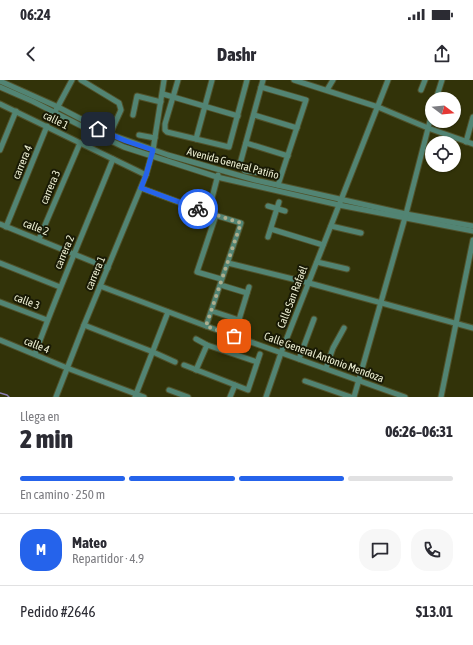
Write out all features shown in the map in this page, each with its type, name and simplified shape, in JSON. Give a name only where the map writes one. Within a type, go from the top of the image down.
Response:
[{"type":"street","points":[[12,89],[14,80]]},
{"type":"street","points":[[56,110],[72,80]]},
{"type":"street","points":[[80,80],[119,103],[121,106],[121,110],[110,134]]},
{"type":"street","name":"carrera 1","points":[[56,397],[146,175],[153,150],[164,80]]},
{"type":"street","points":[[178,80],[164,130],[229,147],[247,80]]},
{"type":"street","points":[[196,138],[212,80]]},
{"type":"street","points":[[260,173],[245,171],[241,167],[263,80]]},
{"type":"street","points":[[327,90],[333,80]]},
{"type":"street","name":"Calle San Rafaél","points":[[266,397],[281,353],[388,80]]},
{"type":"street","points":[[421,90],[425,80]]},
{"type":"street","points":[[438,92],[442,80]]},
{"type":"street","name":"Avenida General Patiño","points":[[0,81],[12,89],[56,110],[126,141],[219,170],[340,202]]},
{"type":"street","points":[[297,81],[378,107],[425,127]]},
{"type":"street","name":"Avenida General Patiño","points":[[0,87],[12,89]]},
{"type":"street","points":[[261,87],[306,100],[278,185]]},
{"type":"street","points":[[163,94],[172,98],[238,116]]},
{"type":"street","points":[[133,115],[138,96],[161,102]]},
{"type":"street","name":"calle 1","points":[[0,104],[146,175]]},
{"type":"street","name":"Avenida General Patiño","points":[[56,110],[109,140],[151,156],[217,177],[473,231]]},
{"type":"street","points":[[0,150],[16,111]]},
{"type":"street","points":[[254,115],[297,128]]},
{"type":"street","points":[[466,142],[473,117]]},
{"type":"street","name":"carrera 4","points":[[6,227],[47,126]]},
{"type":"street","points":[[354,397],[428,128],[473,144]]},
{"type":"street","points":[[139,134],[155,138]]},
{"type":"street","name":"carrera 3","points":[[39,239],[80,143]]},
{"type":"street","points":[[246,143],[288,156]]},
{"type":"street","name":"carrera 2","points":[[34,354],[46,320],[75,254],[113,159]]},
{"type":"street","points":[[208,213],[219,170]]},
{"type":"street","points":[[141,188],[216,216],[241,223],[206,326]]},
{"type":"street","points":[[268,237],[280,202]]},
{"type":"street","points":[[268,206],[285,211]]},
{"type":"street","points":[[216,216],[197,272],[221,279]]},
{"type":"street","name":"Avenida General Patiño","points":[[405,216],[473,226]]},
{"type":"street","name":"calle 2","points":[[0,224],[108,268]]},
{"type":"street","points":[[331,226],[362,233]]},
{"type":"street","points":[[271,229],[323,245]]},
{"type":"street","points":[[442,397],[473,240]]},
{"type":"street","points":[[0,262],[60,287]]},
{"type":"street","points":[[228,262],[473,328]]},
{"type":"street","points":[[317,262],[347,269]]},
{"type":"street","name":"Calle General Antonio Mendoza","points":[[100,286],[403,397]]},
{"type":"street","points":[[224,286],[247,293]]},
{"type":"street","points":[[234,336],[249,287]]},
{"type":"street","name":"calle 3","points":[[0,302],[46,320]]},
{"type":"street","points":[[135,395],[154,352],[168,312]]},
{"type":"street","points":[[215,312],[239,320]]},
{"type":"street","points":[[299,359],[314,319]]},
{"type":"street","points":[[84,325],[154,352],[175,362]]},
{"type":"street","points":[[326,368],[333,348],[344,328]]},
{"type":"street","points":[[196,339],[207,345],[257,362]]},
{"type":"street","name":"calle 4","points":[[0,340],[135,395],[144,397]]},
{"type":"street","points":[[196,370],[207,345]]},
{"type":"street","points":[[184,365],[248,390],[260,354]]},
{"type":"street","points":[[305,381],[351,397]]},
{"type":"street","points":[[230,397],[235,385]]},
{"type":"street","points":[[169,390],[178,395],[188,397]]},
{"type":"waterway","points":[[0,393],[9,397]]},
{"type":"way so far","points":[[198,209],[241,223],[206,326],[234,336]]},
{"type":"route","points":[[98,129],[126,141],[153,150],[141,188],[198,209]]}]
